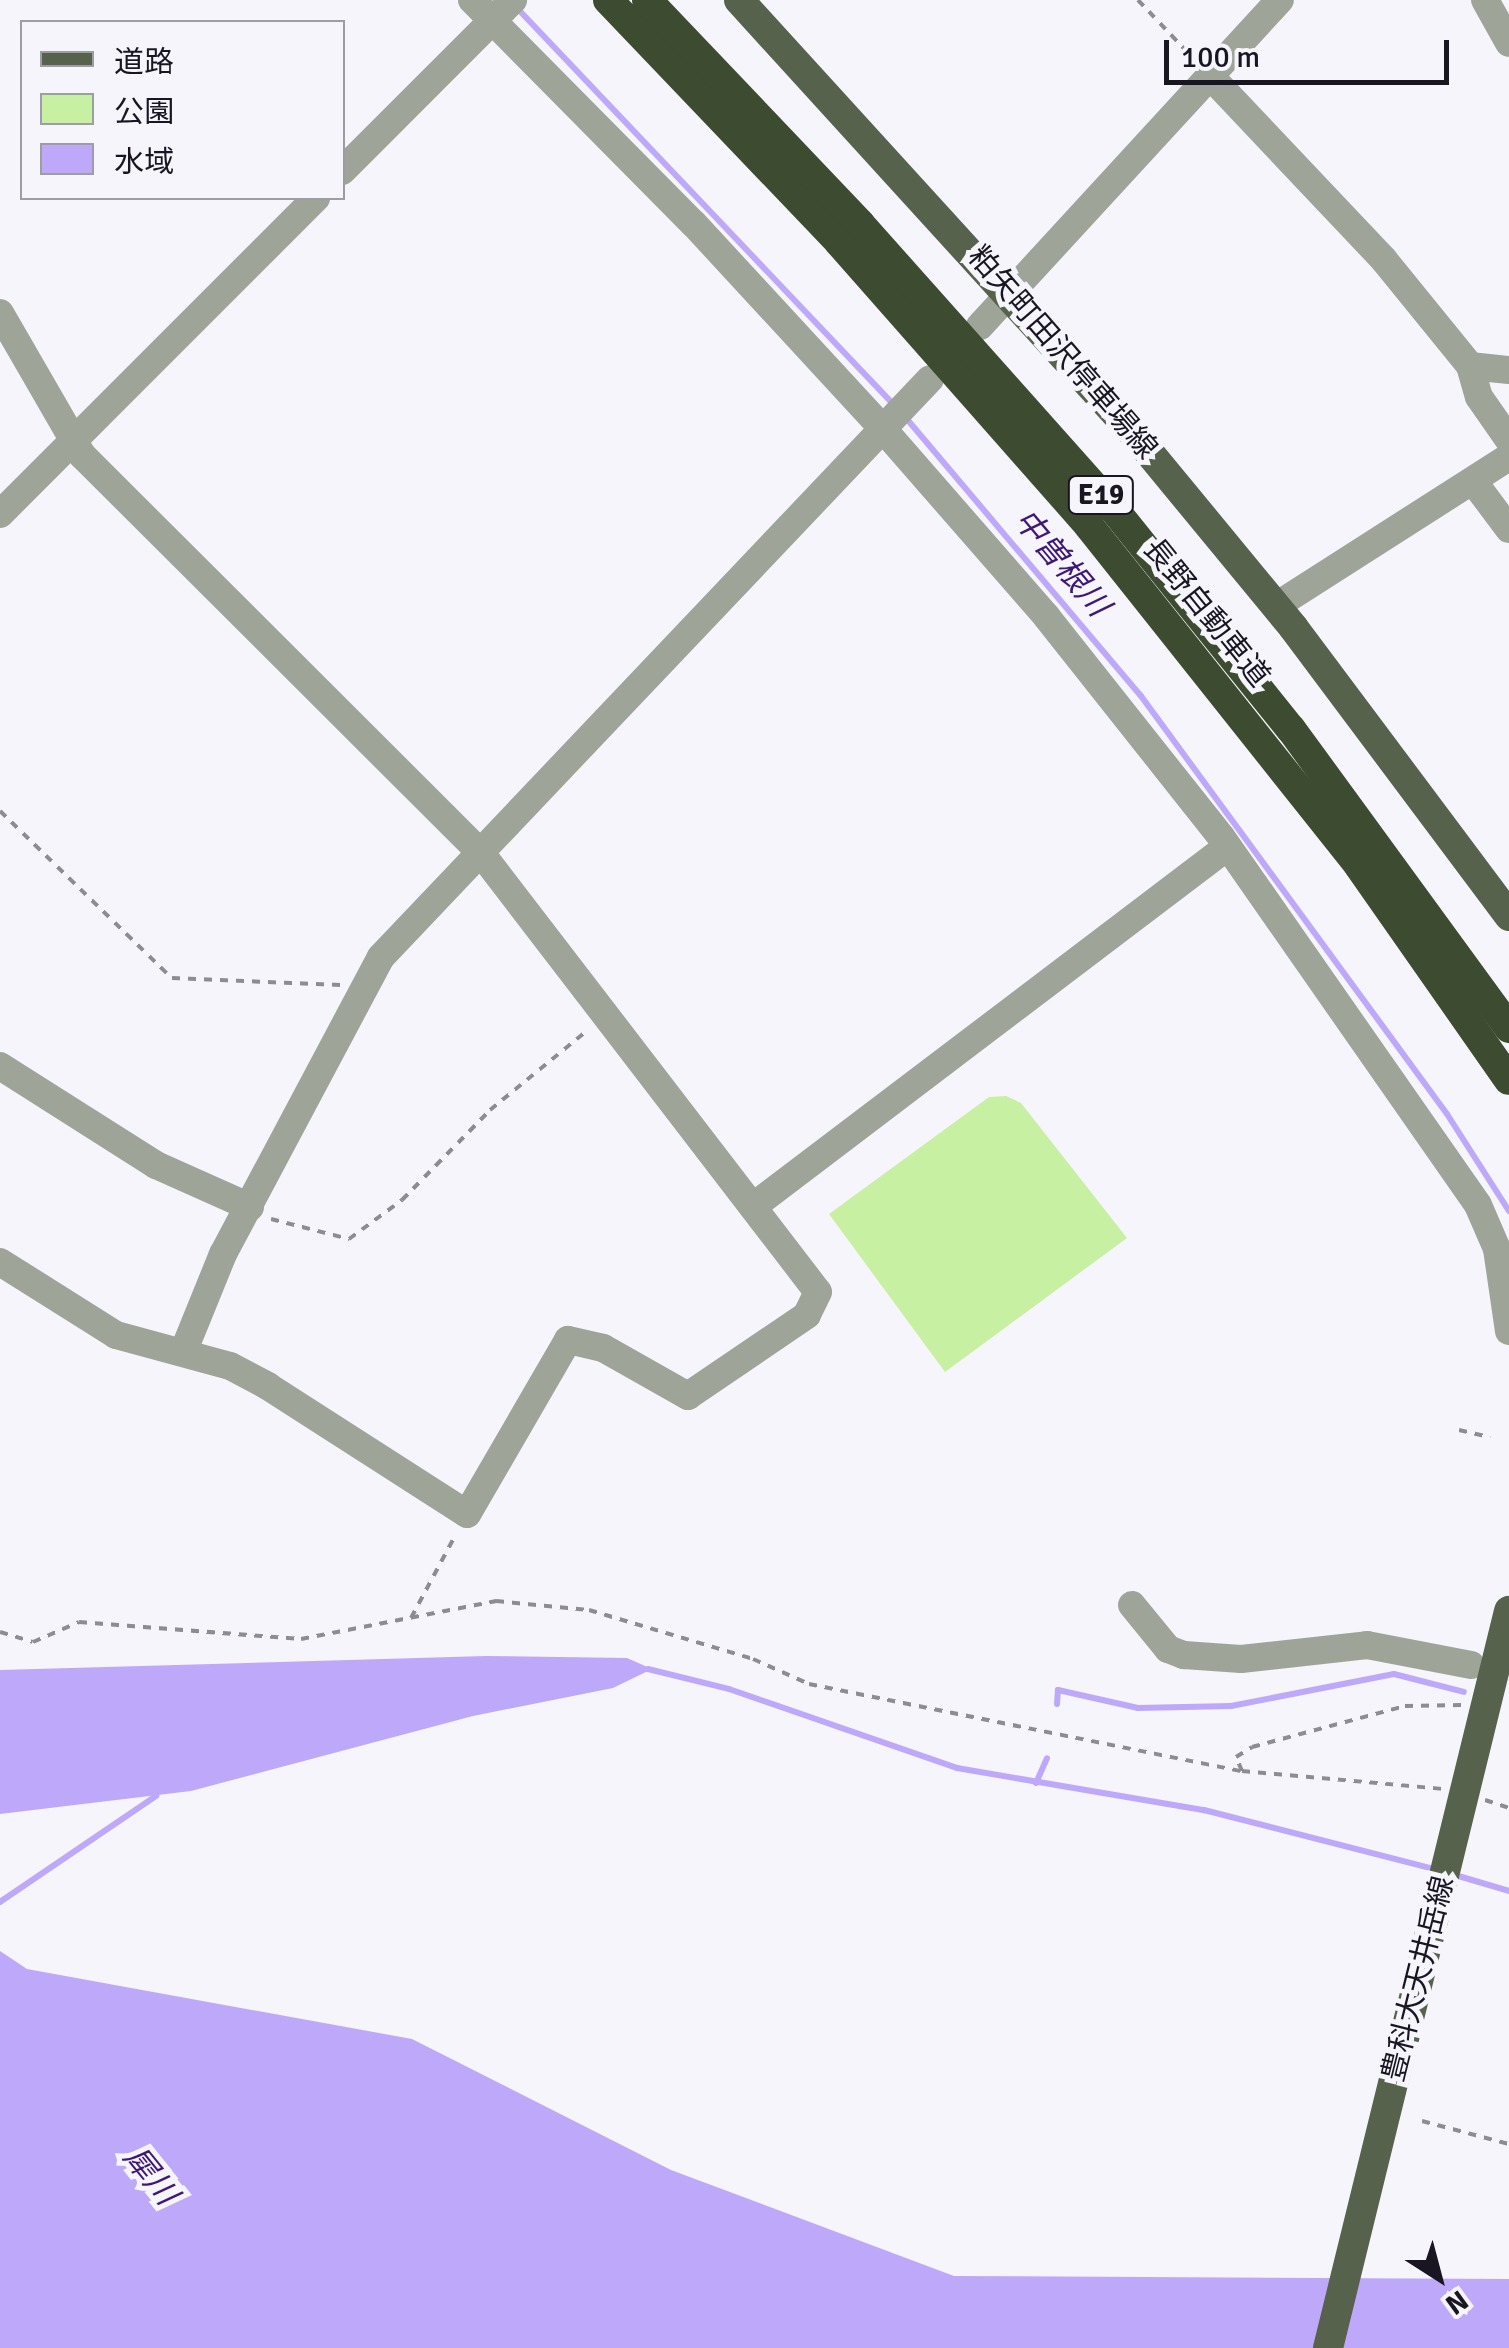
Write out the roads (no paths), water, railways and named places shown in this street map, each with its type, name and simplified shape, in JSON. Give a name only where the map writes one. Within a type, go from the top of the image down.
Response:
[{"type":"highway","name":"長野自動車道","points":[[608,0],[840,242],[1102,541],[1336,836],[1509,1080]]},
{"type":"highway","name":"長野自動車道","points":[[647,0],[860,224],[1113,508],[1302,744],[1509,1028]]},
{"type":"main road","name":"粕矢町田沢停車場線","points":[[739,0],[1010,293],[1276,606],[1509,916]]},
{"type":"main road","name":"豊科大天井岳線","points":[[1328,2348],[1509,1610]]},
{"type":"street","points":[[472,0],[502,11],[886,426],[1046,616],[1227,847],[1478,1205],[1497,1249],[1509,1331]]},
{"type":"street","points":[[980,326],[1213,79],[1280,0]]},
{"type":"street","points":[[1485,0],[1509,43]]},
{"type":"street","points":[[345,168],[502,11]]},
{"type":"street","points":[[1213,79],[1384,260],[1470,366],[1479,397],[1509,440]]},
{"type":"street","points":[[0,514],[314,200]]},
{"type":"street","points":[[0,313],[73,441],[481,853],[818,1292],[817,1304],[688,1396],[603,1348],[568,1340],[467,1514],[268,1386],[184,1350],[116,1336],[0,1262]]},
{"type":"street","points":[[1470,366],[1509,370]]},
{"type":"street","points":[[184,1350],[250,1207],[381,957],[930,379]]},
{"type":"street","points":[[1276,606],[1509,457]]},
{"type":"street","points":[[1473,481],[1509,529]]},
{"type":"street","points":[[754,1205],[1227,847]]},
{"type":"street","points":[[0,1066],[156,1165],[250,1207]]},
{"type":"street","points":[[1132,1605],[1168,1649],[1184,1655],[1241,1659],[1367,1645],[1472,1665]]},
{"type":"water","points":[[486,1656],[627,1658],[652,1669],[613,1688],[473,1716],[191,1791],[0,1814],[0,1670]]},
{"type":"water","name":"犀川","points":[[0,1951],[27,1969],[412,2039],[671,2170],[954,2276],[1509,2279],[1509,2348],[0,2348]]},
{"type":"waterway","name":"中曽根川","points":[[517,8],[894,405]]},
{"type":"waterway","name":"中曽根川","points":[[906,418],[1141,696],[1447,1114],[1509,1211]]},
{"type":"waterway","points":[[648,1669],[729,1689],[957,1768],[1204,1810],[1438,1870]]},
{"type":"waterway","points":[[1057,1704],[1058,1690],[1138,1708],[1231,1706],[1394,1674],[1464,1692]]},
{"type":"waterway","points":[[1036,1783],[1047,1758]]},
{"type":"waterway","points":[[0,1902],[156,1796]]},
{"type":"waterway","points":[[1455,1875],[1509,1891]]}]
